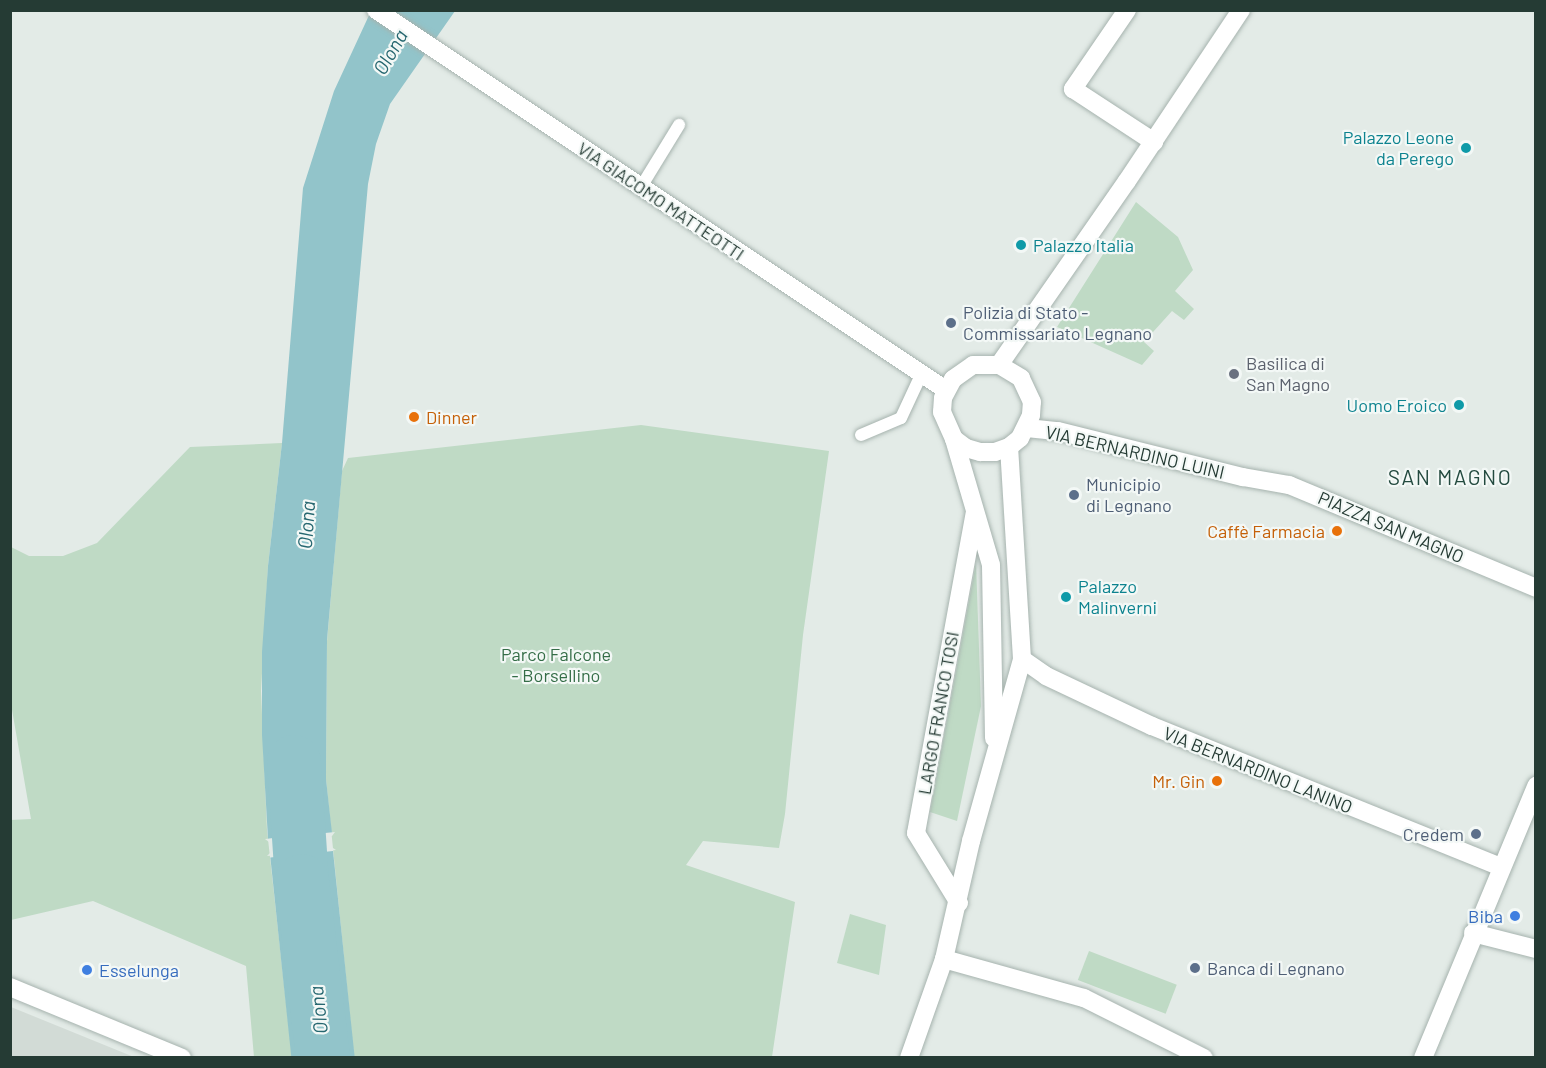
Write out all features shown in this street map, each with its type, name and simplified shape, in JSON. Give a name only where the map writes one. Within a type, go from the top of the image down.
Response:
[{"type":"street","name":"VIA GIACOMO MATTEOTTI","points":[[376,10],[946,390]]},
{"type":"street","points":[[1127,10],[1073,89],[1154,142]]},
{"type":"street","points":[[999,364],[1154,142],[1241,10]]},
{"type":"street","points":[[946,390],[952,379],[973,365],[999,364],[1011,370],[1028,389],[1032,402],[1027,428],[1009,447],[995,452],[980,452],[966,448],[954,439]]},
{"type":"street","name":"LARGO FRANCO TOSI","points":[[946,390],[942,412],[954,439],[991,565],[994,758]]},
{"type":"street","name":"VIA BERNARDINO LUINI","points":[[1027,428],[1058,431],[1243,477]]},
{"type":"street","name":"LARGO FRANCO TOSI","points":[[903,1058],[912,1049],[945,959],[971,842],[1022,659],[1009,447]]},
{"type":"street","name":"PIAZZA SAN MAGNO","points":[[1243,477],[1289,485],[1536,588]]},
{"type":"street","name":"LARGO FRANCO TOSI","points":[[959,903],[916,833],[975,512]]},
{"type":"street","name":"VIA BERNARDINO LANINO","points":[[1022,659],[1046,676],[1080,694],[1393,825],[1501,867]]},
{"type":"street","points":[[1423,1058],[1536,786]]},
{"type":"street","points":[[1473,933],[1536,949]]},
{"type":"street","points":[[945,959],[1084,998],[1204,1058]]},
{"type":"street","points":[[10,987],[182,1058]]},
{"type":"lane","points":[[641,188],[679,124]]},
{"type":"lane","points":[[861,435],[901,418],[921,375]]},
{"type":"shaded area","points":[[11,1007],[134,1057],[11,1057]]},
{"type":"green space","points":[[1136,202],[1178,237],[1193,270],[1175,291],[1194,309],[1184,320],[1172,311],[1144,342],[1154,351],[1142,365],[1057,327]]},
{"type":"green space","name":"Parco Falcone - Borsellino","points":[[641,425],[829,451],[803,635],[785,814],[779,848],[703,841],[686,865],[795,902],[772,1057],[354,1057],[326,779],[327,641],[342,471],[348,458]]},
{"type":"green space","points":[[282,443],[268,566],[261,691],[267,830],[292,1057],[254,1057],[246,966],[93,901],[11,920],[10,820],[31,819],[11,704],[11,547],[29,556],[63,556],[97,543],[190,447]]},
{"type":"green space","points":[[976,563],[981,706],[957,821],[930,812]]},
{"type":"green space","points":[[850,914],[886,925],[879,975],[837,963]]},
{"type":"green space","points":[[1089,951],[1177,985],[1166,1014],[1078,980]]},
{"type":"water","points":[[371,11],[455,11],[390,104],[376,144],[368,184],[327,640],[326,779],[332,833],[268,839],[262,735],[262,652],[303,188],[334,91]]},
{"type":"water","points":[[333,851],[355,1057],[291,1058],[270,858]]},
{"type":"pier","points":[[335,832],[332,836],[269,842],[265,839]]},
{"type":"pier","points":[[333,848],[336,850],[267,856],[270,853]]},
{"type":"waterway","name":"Olona","points":[[294,762],[302,881],[323,1058]]},
{"type":"place","name":"Palazzo Leone da Perego","points":[[1466,148]]},
{"type":"place","name":"Palazzo Italia","points":[[1021,245]]},
{"type":"place","name":"Polizia di Stato - Commissariato Legnano","points":[[951,323]]},
{"type":"place","name":"Basilica di San Magno","points":[[1234,374]]},
{"type":"place","name":"Uomo Eroico","points":[[1459,405]]},
{"type":"place","name":"Dinner","points":[[414,417]]},
{"type":"place","name":"Municipio di Legnano","points":[[1074,495]]},
{"type":"place","name":"Caffè Farmacia","points":[[1337,531]]},
{"type":"place","name":"Palazzo Malinverni","points":[[1066,597]]},
{"type":"place","name":"Mr. Gin","points":[[1217,781]]},
{"type":"place","name":"Credem","points":[[1476,834]]},
{"type":"place","name":"Biba","points":[[1515,916]]},
{"type":"place","name":"Banca di Legnano","points":[[1195,968]]},
{"type":"place","name":"Esselunga","points":[[87,970]]},
{"type":"district","name":"SAN MAGNO","points":[[1450,477]]}]
